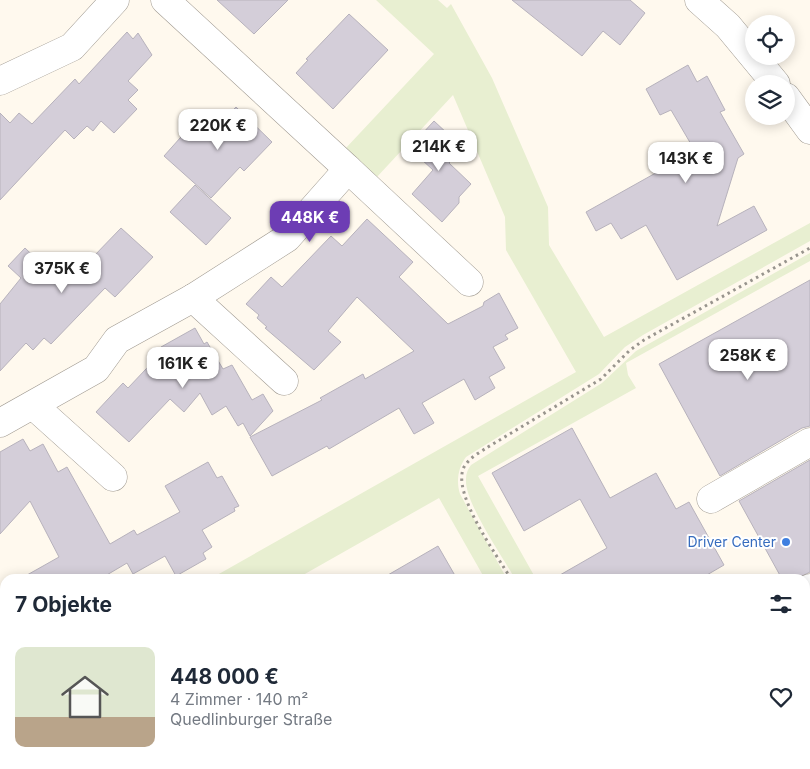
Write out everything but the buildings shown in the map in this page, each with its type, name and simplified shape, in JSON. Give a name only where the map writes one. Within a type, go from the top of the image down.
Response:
[{"type":"street","points":[[0,81],[72,46],[115,0]]},
{"type":"street","points":[[165,0],[469,282]]},
{"type":"street","points":[[700,0],[728,26],[769,75]]},
{"type":"street","points":[[795,109],[810,130]]},
{"type":"street","points":[[0,423],[34,406],[96,369],[117,340],[193,298],[286,238],[348,169]]},
{"type":"street","points":[[193,298],[284,381]]},
{"type":"street","points":[[34,406],[113,477]]},
{"type":"street","points":[[711,499],[810,442]]},
{"type":"path","points":[[507,574],[468,506],[461,484],[465,466],[475,455],[600,379],[630,350],[644,340],[810,248]]},
{"type":"green space","points":[[376,0],[438,0],[447,8],[451,4],[492,78],[548,207],[549,245],[604,337],[810,223],[810,241],[643,335],[625,347],[599,374],[466,457],[458,475],[460,494],[504,574],[482,574],[439,498],[305,574],[219,574],[576,372],[506,250],[505,217],[453,95],[376,178],[345,149],[434,54]]},
{"type":"green space","points":[[810,253],[810,261],[626,363],[628,375],[636,388],[478,476],[533,574],[512,574],[477,515],[467,489],[467,471],[471,465],[602,383],[636,351]]},
{"type":"place","name":"Driver Center","points":[[786,542]]}]
